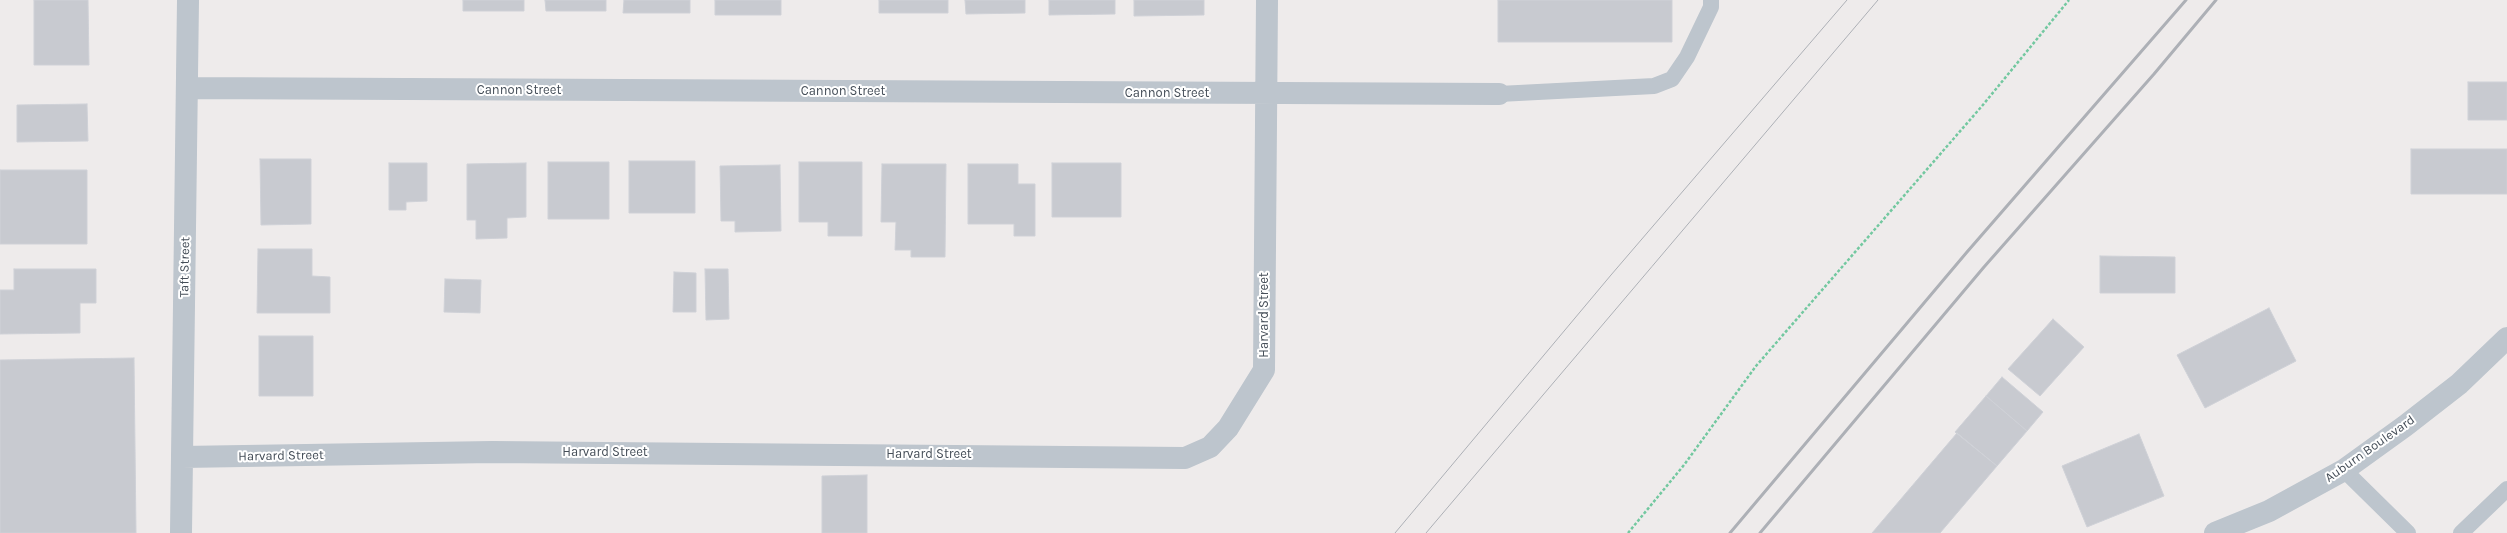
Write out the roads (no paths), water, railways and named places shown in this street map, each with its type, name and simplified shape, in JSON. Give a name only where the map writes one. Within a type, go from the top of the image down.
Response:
[{"type":"street","name":"Taft Street","points":[[180,533],[188,88],[188,0]]},
{"type":"street","name":"Harvard Street","points":[[182,457],[508,452],[1185,458],[1210,447],[1228,428],[1264,370],[1265,93],[1267,0]]},
{"type":"street","name":"Cannon Street","points":[[188,88],[1499,94]]},
{"type":"street","name":"Auburn Boulevard","points":[[2215,533],[2269,511],[2344,470],[2405,426],[2459,384],[2507,338]]},
{"type":"lane","points":[[1499,94],[1654,86],[1672,79],[1687,57],[1711,7],[1711,0]]},
{"type":"lane","points":[[2344,470],[2408,533]]},
{"type":"lane","points":[[2461,533],[2507,489]]},
{"type":"tram line","points":[[1395,533],[1611,275],[1847,0]]},
{"type":"tram line","points":[[1426,533],[1878,0]]},
{"type":"railway","points":[[1730,533],[1967,252],[2186,0]]},
{"type":"railway","points":[[1760,533],[1984,267],[2154,74],[2216,0]]}]
